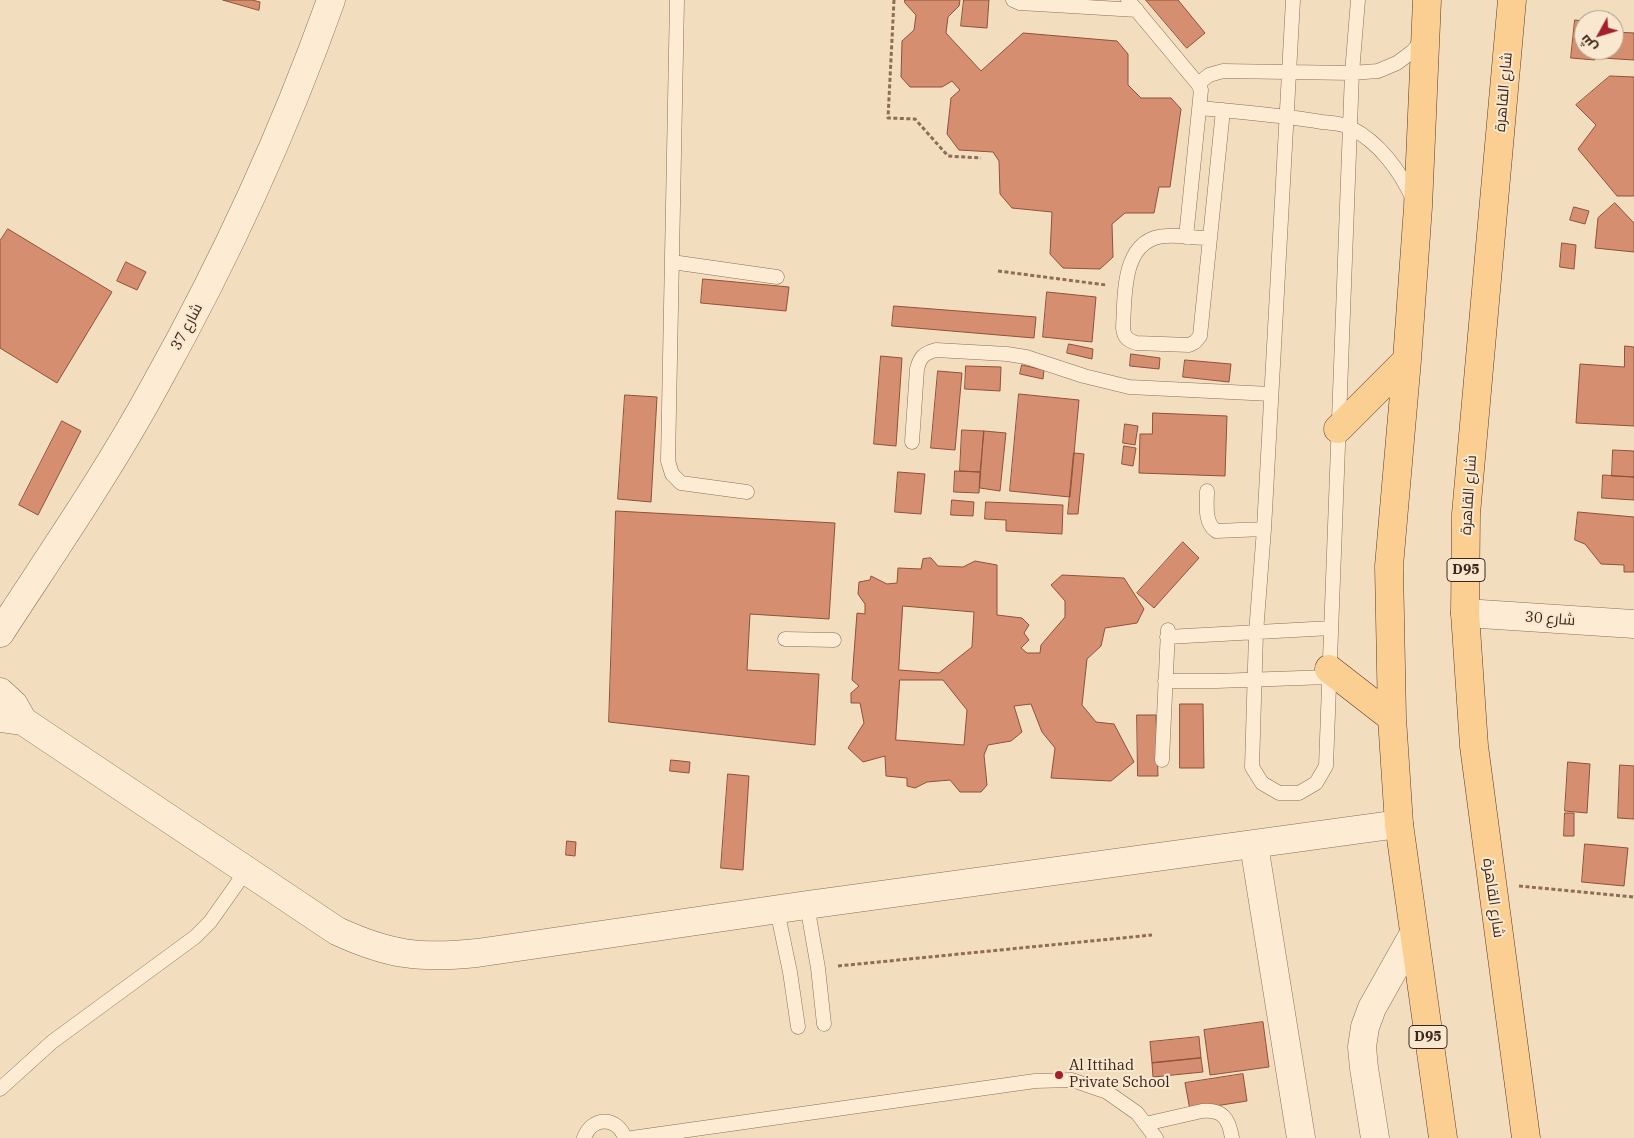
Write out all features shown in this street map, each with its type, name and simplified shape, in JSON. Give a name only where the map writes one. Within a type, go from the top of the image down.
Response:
[{"type":"main road","name":"D95","points":[[1427,0],[1418,207],[1389,566],[1392,718],[1399,824],[1413,935],[1443,1138]]},
{"type":"main road","points":[[1495,0],[1509,42]]},
{"type":"main road","name":"شارع القاهرة","points":[[1512,0],[1466,514],[1465,613],[1474,746],[1526,1138]]},
{"type":"main road","points":[[1338,429],[1407,360]]},
{"type":"main road","points":[[1329,673],[1392,718]]},
{"type":"street","name":"شارع 37","points":[[0,633],[94,488],[157,384],[214,276],[266,166],[312,53],[331,0]]},
{"type":"street","name":"شارع 30","points":[[1465,613],[1634,624]]},
{"type":"street","points":[[0,692],[14,705],[11,720],[337,931],[388,951],[417,956],[477,953],[807,905],[1399,824]]},
{"type":"street","points":[[1254,845],[1301,1138]]},
{"type":"street","points":[[1375,1138],[1362,1047],[1365,1028],[1372,1008],[1413,935]]},
{"type":"lane","points":[[677,0],[668,461],[672,474],[681,483],[747,492]]},
{"type":"lane","points":[[1014,0],[1020,4],[1133,5],[1198,84],[1201,96],[1186,237]]},
{"type":"lane","points":[[1293,0],[1264,529],[1256,633],[1252,766],[1262,784],[1279,793],[1299,793],[1316,783],[1326,766],[1352,73],[1358,0]]},
{"type":"lane","points":[[1198,84],[1209,75],[1222,71],[1352,73],[1378,71],[1397,63],[1413,51],[1426,36]]},
{"type":"lane","points":[[1200,108],[1286,116],[1350,126],[1371,141],[1385,156],[1418,207]]},
{"type":"lane","points":[[1209,238],[1165,236],[1144,244],[1136,252],[1130,262],[1126,288],[1123,328],[1124,336],[1129,341],[1136,343],[1189,345],[1200,336],[1223,110]]},
{"type":"lane","points":[[672,262],[777,277]]},
{"type":"lane","points":[[912,442],[917,369],[920,359],[927,352],[936,350],[1007,354],[1026,357],[1084,376],[1129,387],[1271,394]]},
{"type":"lane","points":[[1207,491],[1208,519],[1210,526],[1216,531],[1264,529]]},
{"type":"lane","points":[[1162,760],[1167,634],[1256,633],[1331,628]]},
{"type":"lane","points":[[785,639],[834,640]]},
{"type":"lane","points":[[1165,681],[1254,680],[1329,673]]},
{"type":"lane","points":[[0,1089],[52,1042],[195,938],[210,922],[246,871]]},
{"type":"lane","points":[[807,905],[818,968],[824,1024]]},
{"type":"lane","points":[[777,910],[790,972],[798,1027]]},
{"type":"lane","points":[[632,1138],[712,1132],[1035,1081],[1062,1080],[1072,1080],[1107,1092],[1137,1113],[1156,1138]]},
{"type":"lane","points":[[1145,1124],[1212,1110],[1228,1120],[1232,1138]]},
{"type":"lane","points":[[584,1138],[594,1124],[609,1122],[617,1125],[623,1131],[625,1138]]},
{"type":"path","points":[[894,0],[888,118],[915,119],[948,156],[981,158]]},
{"type":"path","points":[[998,271],[1126,288]]},
{"type":"path","points":[[1491,883],[1634,897]]},
{"type":"path","points":[[818,968],[1152,935]]},
{"type":"building","points":[[223,0],[252,0],[260,2],[259,10]]},
{"type":"building","points":[[905,0],[960,0],[959,6],[948,17],[946,33],[981,71],[1023,33],[1117,41],[1128,54],[1128,85],[1141,98],[1171,98],[1181,109],[1170,187],[1159,187],[1154,213],[1125,213],[1112,224],[1113,257],[1100,269],[1063,268],[1050,254],[1052,212],[1012,208],[1000,194],[999,161],[993,152],[959,150],[947,134],[951,98],[960,90],[952,81],[942,87],[910,87],[901,77],[902,41],[914,30],[916,15],[905,3]]},
{"type":"building","points":[[964,0],[989,0],[987,28],[961,26]]},
{"type":"building","points":[[1146,0],[1178,0],[1205,33],[1187,48]]},
{"type":"building","points":[[1574,30],[1574,58],[1571,58]]},
{"type":"building","points":[[1624,32],[1634,33],[1634,60],[1624,59]]},
{"type":"building","points":[[1610,76],[1634,77],[1634,196],[1617,196],[1578,149],[1596,125],[1576,105]]},
{"type":"building","points":[[1615,203],[1634,223],[1634,252],[1595,248],[1598,218]]},
{"type":"building","points":[[1574,207],[1589,211],[1585,224],[1570,220]]},
{"type":"building","points":[[8,229],[112,292],[57,383],[0,348],[0,241]]},
{"type":"building","points":[[1562,243],[1576,245],[1574,269],[1560,267]]},
{"type":"building","points":[[126,262],[146,272],[137,290],[117,281]]},
{"type":"building","points":[[703,279],[789,287],[786,311],[701,303]]},
{"type":"building","points":[[1047,292],[1096,297],[1092,342],[1043,337]]},
{"type":"building","points":[[894,306],[1036,317],[1034,338],[892,326]]},
{"type":"building","points":[[1069,344],[1093,349],[1092,359],[1067,353]]},
{"type":"building","points":[[1625,346],[1634,347],[1634,426],[1576,423],[1580,364],[1624,367]]},
{"type":"building","points":[[1131,354],[1160,358],[1159,369],[1130,366]]},
{"type":"building","points":[[881,356],[902,358],[896,446],[874,444]]},
{"type":"building","points":[[1185,360],[1231,364],[1229,382],[1183,377]]},
{"type":"building","points":[[1022,365],[1044,370],[1043,379],[1020,374]]},
{"type":"building","points":[[966,366],[1001,367],[1000,391],[965,389]]},
{"type":"building","points":[[938,371],[962,373],[955,450],[931,448]]},
{"type":"building","points":[[1019,394],[1079,400],[1070,497],[1010,491]]},
{"type":"building","points":[[625,395],[657,397],[651,502],[618,499]]},
{"type":"building","points":[[1153,413],[1227,416],[1225,476],[1139,473],[1140,434],[1152,434]]},
{"type":"building","points":[[62,421],[81,431],[38,515],[19,505]]},
{"type":"building","points":[[1125,424],[1138,426],[1135,445],[1123,443]]},
{"type":"building","points":[[962,430],[984,431],[980,472],[960,471]]},
{"type":"building","points":[[984,431],[1006,433],[1000,491],[980,488]]},
{"type":"building","points":[[1124,446],[1136,448],[1133,466],[1122,464]]},
{"type":"building","points":[[1613,450],[1634,451],[1634,477],[1612,476]]},
{"type":"building","points":[[1074,453],[1084,454],[1078,514],[1068,514]]},
{"type":"building","points":[[955,471],[980,472],[979,493],[954,492]]},
{"type":"building","points":[[898,472],[925,474],[921,514],[895,512]]},
{"type":"building","points":[[1603,475],[1634,477],[1634,500],[1602,498]]},
{"type":"building","points":[[952,500],[974,502],[973,516],[951,515]]},
{"type":"building","points":[[986,502],[1063,505],[1062,534],[1006,531],[1006,520],[985,519]]},
{"type":"building","points":[[616,511],[835,523],[829,619],[750,614],[747,670],[819,674],[815,745],[609,722]]},
{"type":"building","points":[[1578,512],[1634,517],[1634,572],[1624,572],[1624,565],[1601,564],[1585,544],[1575,540]]},
{"type":"building","points":[[1183,542],[1199,558],[1154,608],[1137,593]]},
{"type":"building","points":[[931,558],[938,566],[963,567],[975,561],[997,565],[997,615],[1022,618],[1029,625],[1024,633],[1029,640],[1021,648],[1027,653],[1040,653],[1041,645],[1065,617],[1065,601],[1051,585],[1062,575],[1124,578],[1144,609],[1137,623],[1105,628],[1101,646],[1087,659],[1082,705],[1096,722],[1114,724],[1134,762],[1111,781],[1051,778],[1055,748],[1042,732],[1031,704],[1014,706],[1022,732],[1011,741],[988,745],[984,755],[987,785],[981,792],[960,792],[950,780],[927,782],[915,788],[907,786],[907,778],[886,776],[885,756],[863,762],[848,748],[864,723],[860,703],[851,703],[851,693],[859,686],[852,680],[857,613],[865,614],[865,604],[858,594],[859,582],[870,580],[871,576],[887,584],[897,583],[898,568],[921,569],[923,559]],"holes":[[[903,606],[974,612],[972,647],[939,673],[899,670]],[[900,680],[943,680],[967,710],[964,745],[896,740]]]},
{"type":"building","points":[[1180,704],[1203,704],[1204,768],[1180,768]]},
{"type":"building","points":[[1137,715],[1156,715],[1158,776],[1138,776]]},
{"type":"building","points":[[671,760],[690,762],[689,773],[670,771]]},
{"type":"building","points":[[1568,762],[1590,764],[1587,813],[1565,811]]},
{"type":"building","points":[[1620,765],[1634,766],[1634,819],[1618,818]]},
{"type":"building","points":[[728,774],[749,776],[743,870],[721,868]]},
{"type":"building","points":[[1565,813],[1574,813],[1574,836],[1564,836]]},
{"type":"building","points":[[567,841],[576,842],[575,856],[566,855]]},
{"type":"building","points":[[1585,844],[1628,848],[1624,886],[1582,882]]},
{"type":"building","points":[[1263,1022],[1269,1067],[1210,1075],[1204,1030]]},
{"type":"building","points":[[1199,1037],[1201,1058],[1152,1063],[1150,1042]]},
{"type":"building","points":[[1201,1058],[1203,1072],[1153,1077],[1152,1063]]},
{"type":"building","points":[[1243,1074],[1247,1101],[1190,1110],[1185,1083]]},
{"type":"place","name":"Al Ittihad Private School","points":[[1059,1075]]}]
